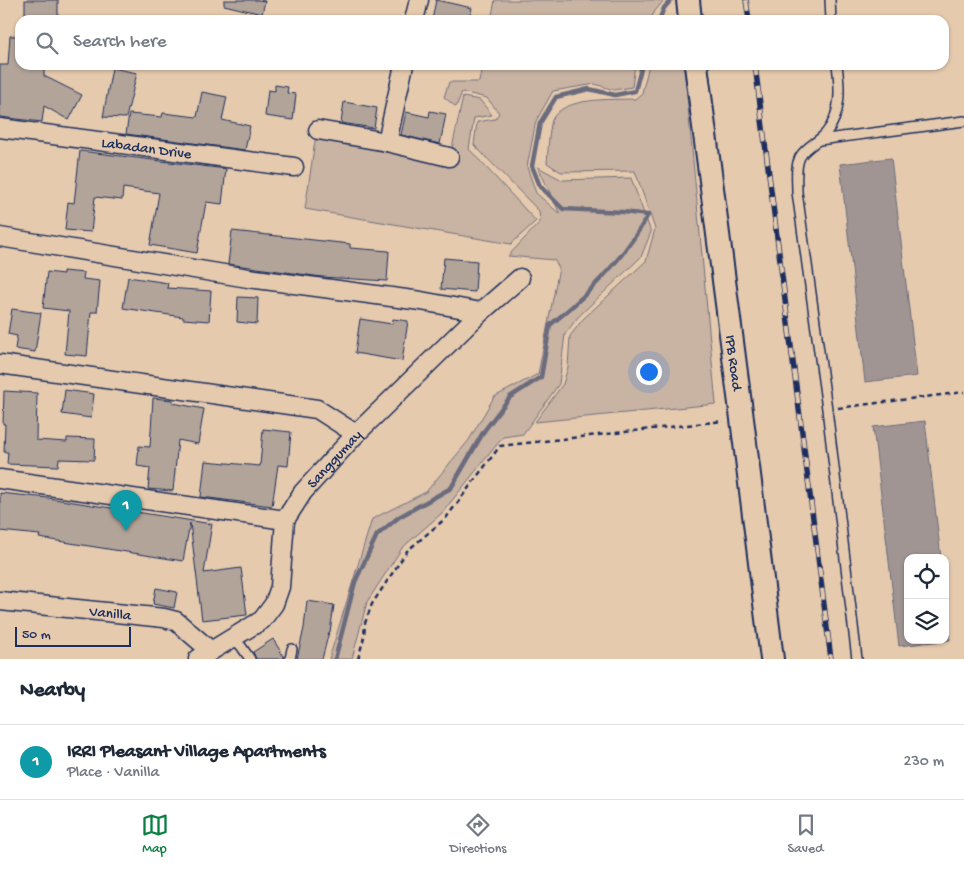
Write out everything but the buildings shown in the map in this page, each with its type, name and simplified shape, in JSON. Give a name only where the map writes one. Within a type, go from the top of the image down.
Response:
[{"type":"street","points":[[415,15],[419,0]]},
{"type":"street","points":[[688,0],[690,15]]},
{"type":"street","points":[[387,142],[403,70]]},
{"type":"street","name":"IPB Road","points":[[697,70],[772,659]]},
{"type":"street","name":"Labadan Drive","points":[[0,128],[294,167]]},
{"type":"street","points":[[318,130],[387,142],[449,157]]},
{"type":"street","points":[[0,237],[248,278],[481,312]]},
{"type":"street","name":"Sanggumay","points":[[204,655],[262,620],[274,604],[280,587],[285,520],[303,492],[356,434],[481,312],[520,278]]},
{"type":"street","points":[[0,364],[317,409],[356,434]]},
{"type":"street","points":[[0,479],[285,520]]},
{"type":"street","name":"Vanilla","points":[[0,601],[164,618],[176,621],[204,655]]},
{"type":"lane","points":[[830,0],[831,15]]},
{"type":"lane","points":[[838,70],[840,82],[839,104],[835,119],[827,133],[800,157],[797,178],[798,202],[857,659]]},
{"type":"lane","points":[[819,140],[964,121]]},
{"type":"lane","points":[[232,638],[241,646],[250,659]]},
{"type":"lane","points":[[290,659],[292,649]]},
{"type":"path","points":[[826,410],[964,392]]},
{"type":"path","points":[[358,659],[364,637],[365,623],[372,604],[396,566],[407,551],[446,518],[500,446],[742,419]]},
{"type":"shaded area","points":[[495,0],[664,0],[653,15],[492,15]]},
{"type":"shaded area","points":[[481,70],[634,70],[632,87],[614,90],[595,84],[553,91],[536,121],[527,167],[536,193],[560,214],[538,167],[562,180],[631,178],[651,232],[641,257],[579,316],[565,334],[559,384],[523,434],[503,437],[442,513],[402,548],[367,602],[352,659],[329,659],[372,519],[426,492],[469,440],[494,397],[538,374],[559,268],[554,260],[508,256],[540,222],[539,211],[474,145],[477,122],[495,119],[499,113],[487,98],[462,92],[456,107],[444,97],[449,82],[479,82]]},
{"type":"shaded area","points":[[648,70],[684,70],[716,404],[535,422],[563,384],[568,367],[570,336],[583,319],[646,261],[655,229],[635,171],[561,172],[547,163],[552,120],[558,112],[577,103],[635,99],[642,93]]},
{"type":"shaded area","points":[[463,97],[480,100],[492,115],[474,118],[469,149],[536,221],[511,244],[305,209],[316,134],[449,162]]},
{"type":"shaded area","points":[[891,158],[917,376],[865,382],[840,164]]},
{"type":"shaded area","points":[[925,421],[941,554],[904,554],[904,644],[916,644],[899,646],[873,427]]},
{"type":"waterway","points":[[661,15],[671,0]]},
{"type":"waterway","points":[[335,659],[355,582],[377,535],[399,517],[451,488],[484,431],[510,397],[541,377],[550,325],[605,275],[628,246],[648,215],[563,209],[540,186],[532,166],[540,123],[556,97],[589,89],[615,95],[635,91],[641,70]]},
{"type":"railway","points":[[746,0],[748,15]]},
{"type":"railway","points":[[756,70],[831,659]]},
{"type":"place","name":"IRRI Pleasant Village Apartments","points":[[126,531]]}]
